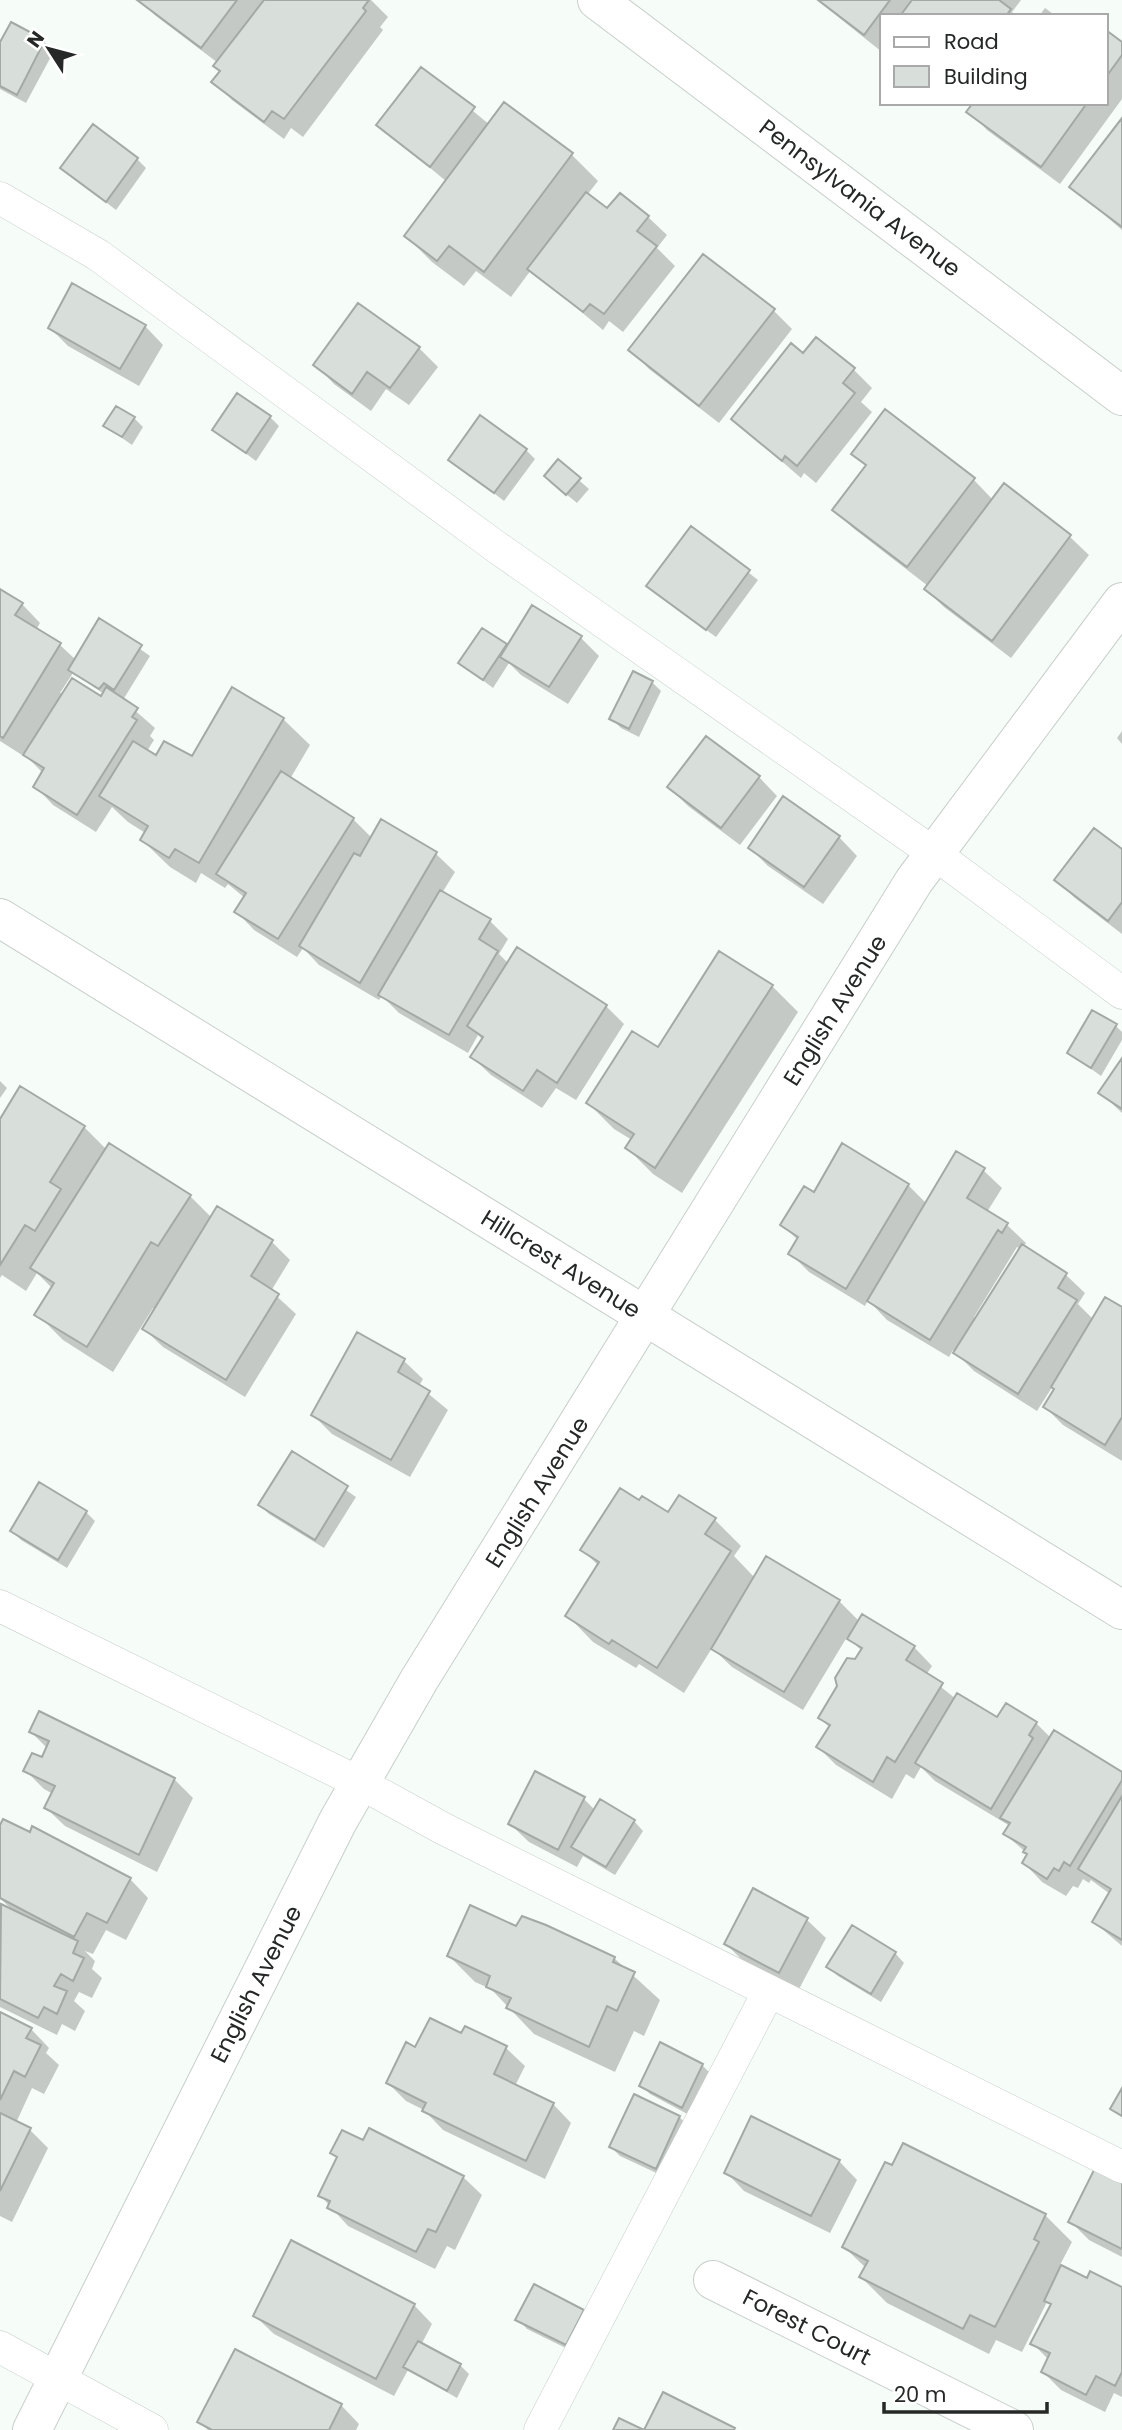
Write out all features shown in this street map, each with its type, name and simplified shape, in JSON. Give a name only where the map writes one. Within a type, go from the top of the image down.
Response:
[{"type":"street","name":"Pennsylvania Avenue","points":[[597,0],[1122,396]]},
{"type":"street","name":"English Avenue","points":[[32,2430],[338,1821],[419,1680],[647,1316],[914,881],[1122,602]]},
{"type":"street","name":"Hillcrest Avenue","points":[[0,918],[1122,1610]]},
{"type":"street","name":"Forest Court","points":[[713,2280],[1014,2430]]},
{"type":"lane","points":[[0,198],[98,255],[495,546],[935,854],[1122,993]]},
{"type":"lane","points":[[0,1606],[360,1783],[444,1829],[1122,2167]]},
{"type":"lane","points":[[540,2430],[769,1991]]},
{"type":"lane","points":[[0,2347],[152,2430]]},
{"type":"building","points":[[137,0],[237,0],[201,48]]},
{"type":"building","points":[[264,0],[369,0],[363,8],[366,11],[284,119],[272,111],[264,122],[211,82],[220,71],[213,66]]},
{"type":"building","points":[[818,0],[890,0],[864,35]]},
{"type":"building","points":[[912,0],[999,0],[1011,9],[1007,14],[902,14]]},
{"type":"building","points":[[11,22],[45,40],[17,95],[0,86],[0,42]]},
{"type":"building","points":[[1108,32],[1122,42],[1122,55],[1108,74]]},
{"type":"building","points":[[421,67],[475,107],[430,167],[376,125]]},
{"type":"building","points":[[504,102],[573,153],[484,272],[449,246],[437,261],[404,236]]},
{"type":"building","points":[[971,105],[1086,105],[1041,167],[966,112]]},
{"type":"building","points":[[1122,118],[1122,227],[1069,187]]},
{"type":"building","points":[[93,124],[138,158],[106,202],[60,168]]},
{"type":"building","points":[[586,192],[607,208],[620,193],[649,216],[637,231],[657,246],[604,314],[590,304],[583,312],[527,269]]},
{"type":"building","points":[[703,254],[775,309],[699,406],[628,350]]},
{"type":"building","points":[[72,283],[146,325],[120,369],[48,328]]},
{"type":"building","points":[[358,303],[420,347],[390,388],[367,372],[352,394],[313,365]]},
{"type":"building","points":[[816,337],[855,368],[843,383],[855,393],[797,466],[785,456],[782,461],[731,419],[791,343],[803,353]]},
{"type":"building","points":[[237,393],[271,416],[246,453],[212,430]]},
{"type":"building","points":[[116,406],[135,417],[122,437],[103,426]]},
{"type":"building","points":[[885,409],[975,478],[907,567],[832,510],[866,465],[851,454]]},
{"type":"building","points":[[480,415],[527,449],[494,493],[448,460]]},
{"type":"building","points":[[558,459],[581,478],[566,495],[544,476]]},
{"type":"building","points":[[1004,483],[1071,535],[992,641],[924,589]]},
{"type":"building","points":[[691,526],[750,570],[706,630],[646,586]]},
{"type":"building","points":[[0,589],[23,603],[15,615],[61,643],[3,738],[0,736]]},
{"type":"building","points":[[532,605],[582,636],[549,687],[500,657]]},
{"type":"building","points":[[99,618],[142,645],[114,690],[104,683],[99,689],[68,670]]},
{"type":"building","points":[[482,628],[507,644],[483,680],[458,663]]},
{"type":"building","points":[[633,671],[653,681],[629,729],[609,719]]},
{"type":"building","points":[[72,678],[101,696],[106,687],[138,708],[132,717],[137,720],[77,815],[33,787],[44,768],[23,755]]},
{"type":"building","points":[[232,687],[284,718],[199,863],[175,849],[169,858],[140,840],[148,826],[99,796],[133,741],[156,755],[164,741],[192,756]]},
{"type":"building","points":[[706,736],[760,776],[721,828],[667,787]]},
{"type":"building","points":[[281,771],[354,818],[278,939],[234,912],[246,893],[216,874]]},
{"type":"building","points":[[783,796],[840,836],[804,887],[748,848]]},
{"type":"building","points":[[381,819],[437,852],[360,983],[299,946],[354,853],[360,856]]},
{"type":"building","points":[[1094,828],[1122,849],[1122,902],[1108,921],[1054,880]]},
{"type":"building","points":[[440,890],[491,919],[479,939],[498,951],[449,1035],[378,995]]},
{"type":"building","points":[[517,947],[607,1005],[557,1083],[537,1070],[523,1091],[470,1057],[483,1037],[467,1026]]},
{"type":"building","points":[[719,951],[773,985],[655,1168],[625,1148],[634,1134],[586,1103],[632,1031],[658,1047]]},
{"type":"building","points":[[1092,1010],[1117,1024],[1091,1068],[1067,1053]]},
{"type":"building","points":[[1122,1058],[1122,1109],[1098,1093]]},
{"type":"building","points":[[20,1086],[85,1126],[50,1182],[61,1189],[35,1231],[25,1225],[0,1265],[0,1119]]},
{"type":"building","points":[[109,1143],[191,1195],[158,1246],[151,1242],[87,1347],[34,1315],[54,1283],[30,1268]]},
{"type":"building","points":[[842,1143],[909,1184],[846,1289],[788,1254],[798,1237],[780,1225],[804,1186],[814,1192]]},
{"type":"building","points":[[956,1151],[985,1168],[967,1198],[1008,1223],[1002,1233],[998,1230],[930,1340],[867,1301]]},
{"type":"building","points":[[217,1206],[273,1240],[251,1276],[279,1294],[226,1380],[142,1329]]},
{"type":"building","points":[[1022,1244],[1067,1273],[1058,1288],[1077,1300],[1018,1394],[953,1353]]},
{"type":"building","points":[[1105,1297],[1122,1307],[1122,1417],[1105,1445],[1043,1407],[1054,1389],[1051,1387]]},
{"type":"building","points":[[357,1332],[405,1359],[398,1372],[430,1391],[391,1460],[311,1415]]},
{"type":"building","points":[[292,1451],[348,1486],[315,1540],[258,1505]]},
{"type":"building","points":[[39,1482],[87,1511],[58,1560],[10,1531]]},
{"type":"building","points":[[620,1488],[639,1500],[642,1496],[668,1512],[679,1495],[716,1518],[705,1534],[731,1551],[657,1668],[612,1640],[609,1644],[565,1616],[599,1562],[580,1550]]},
{"type":"building","points":[[766,1556],[840,1600],[784,1692],[711,1649]]},
{"type":"building","points":[[862,1614],[915,1646],[906,1660],[943,1683],[895,1762],[887,1757],[873,1782],[816,1747],[830,1725],[818,1718],[837,1686],[835,1678],[847,1658],[855,1659],[862,1648],[847,1639]]},
{"type":"building","points":[[957,1693],[997,1717],[1006,1703],[1037,1722],[1029,1735],[1033,1738],[991,1809],[915,1763]]},
{"type":"building","points":[[39,1711],[175,1778],[139,1855],[44,1808],[55,1786],[23,1771],[32,1753],[42,1757],[49,1741],[29,1732]]},
{"type":"building","points":[[1054,1730],[1122,1772],[1122,1780],[1070,1866],[1064,1862],[1059,1871],[1054,1868],[1047,1879],[1022,1863],[1027,1854],[1023,1852],[1026,1847],[1003,1834],[1010,1823],[1000,1818]]},
{"type":"building","points":[[535,1771],[585,1797],[558,1850],[508,1824]]},
{"type":"building","points":[[1122,1796],[1122,1940],[1092,1922],[1111,1889],[1078,1869]]},
{"type":"building","points":[[600,1799],[635,1820],[606,1867],[571,1847]]},
{"type":"building","points":[[3,1819],[30,1832],[32,1826],[131,1878],[107,1923],[87,1913],[74,1937],[0,1898],[0,1825]]},
{"type":"building","points":[[753,1888],[808,1918],[779,1973],[724,1944]]},
{"type":"building","points":[[1,1904],[78,1941],[73,1953],[84,1958],[73,1981],[61,1974],[54,1986],[67,1991],[57,2014],[44,2007],[38,2018],[0,1999]]},
{"type":"building","points":[[470,1905],[516,1926],[522,1916],[546,1925],[615,1957],[613,1962],[635,1972],[617,2011],[607,2006],[589,2047],[506,2008],[511,1998],[486,1987],[490,1976],[447,1956]]},
{"type":"building","points":[[852,1925],[896,1952],[871,1994],[826,1967]]},
{"type":"building","points":[[0,2012],[32,2028],[26,2038],[41,2045],[25,2077],[14,2071],[0,2100]]},
{"type":"building","points":[[430,2018],[461,2033],[465,2026],[507,2046],[494,2074],[554,2103],[526,2161],[422,2111],[426,2103],[386,2083],[406,2042],[415,2047]]},
{"type":"building","points":[[660,2042],[703,2064],[682,2108],[639,2086]]},
{"type":"building","points":[[1122,2088],[1122,2116],[1110,2109]]},
{"type":"building","points":[[634,2094],[680,2116],[656,2169],[609,2147]]},
{"type":"building","points":[[0,2113],[31,2128],[0,2191]]},
{"type":"building","points":[[751,2116],[840,2160],[811,2216],[724,2173]]},
{"type":"building","points":[[369,2128],[464,2176],[436,2232],[428,2229],[416,2252],[327,2208],[330,2201],[318,2196],[337,2157],[330,2153],[342,2130],[363,2140]]},
{"type":"building","points":[[903,2143],[1046,2214],[1034,2239],[1039,2242],[995,2327],[970,2315],[963,2329],[859,2277],[868,2261],[842,2247],[885,2162],[892,2165]]},
{"type":"building","points":[[1095,2168],[1122,2181],[1122,2249],[1068,2222]]},
{"type":"building","points":[[291,2240],[415,2304],[376,2379],[253,2316]]},
{"type":"building","points":[[1061,2265],[1087,2278],[1090,2271],[1122,2287],[1122,2372],[1115,2386],[1096,2376],[1086,2395],[1041,2372],[1050,2353],[1030,2344],[1051,2304],[1044,2301]]},
{"type":"building","points":[[534,2284],[584,2310],[566,2345],[515,2320]]},
{"type":"building","points":[[418,2341],[461,2364],[447,2391],[403,2367]]},
{"type":"building","points":[[235,2349],[342,2404],[329,2430],[212,2430],[197,2422]]},
{"type":"building","points":[[663,2392],[735,2428],[734,2430],[644,2430]]},
{"type":"building","points":[[619,2418],[644,2430],[613,2430]]}]
